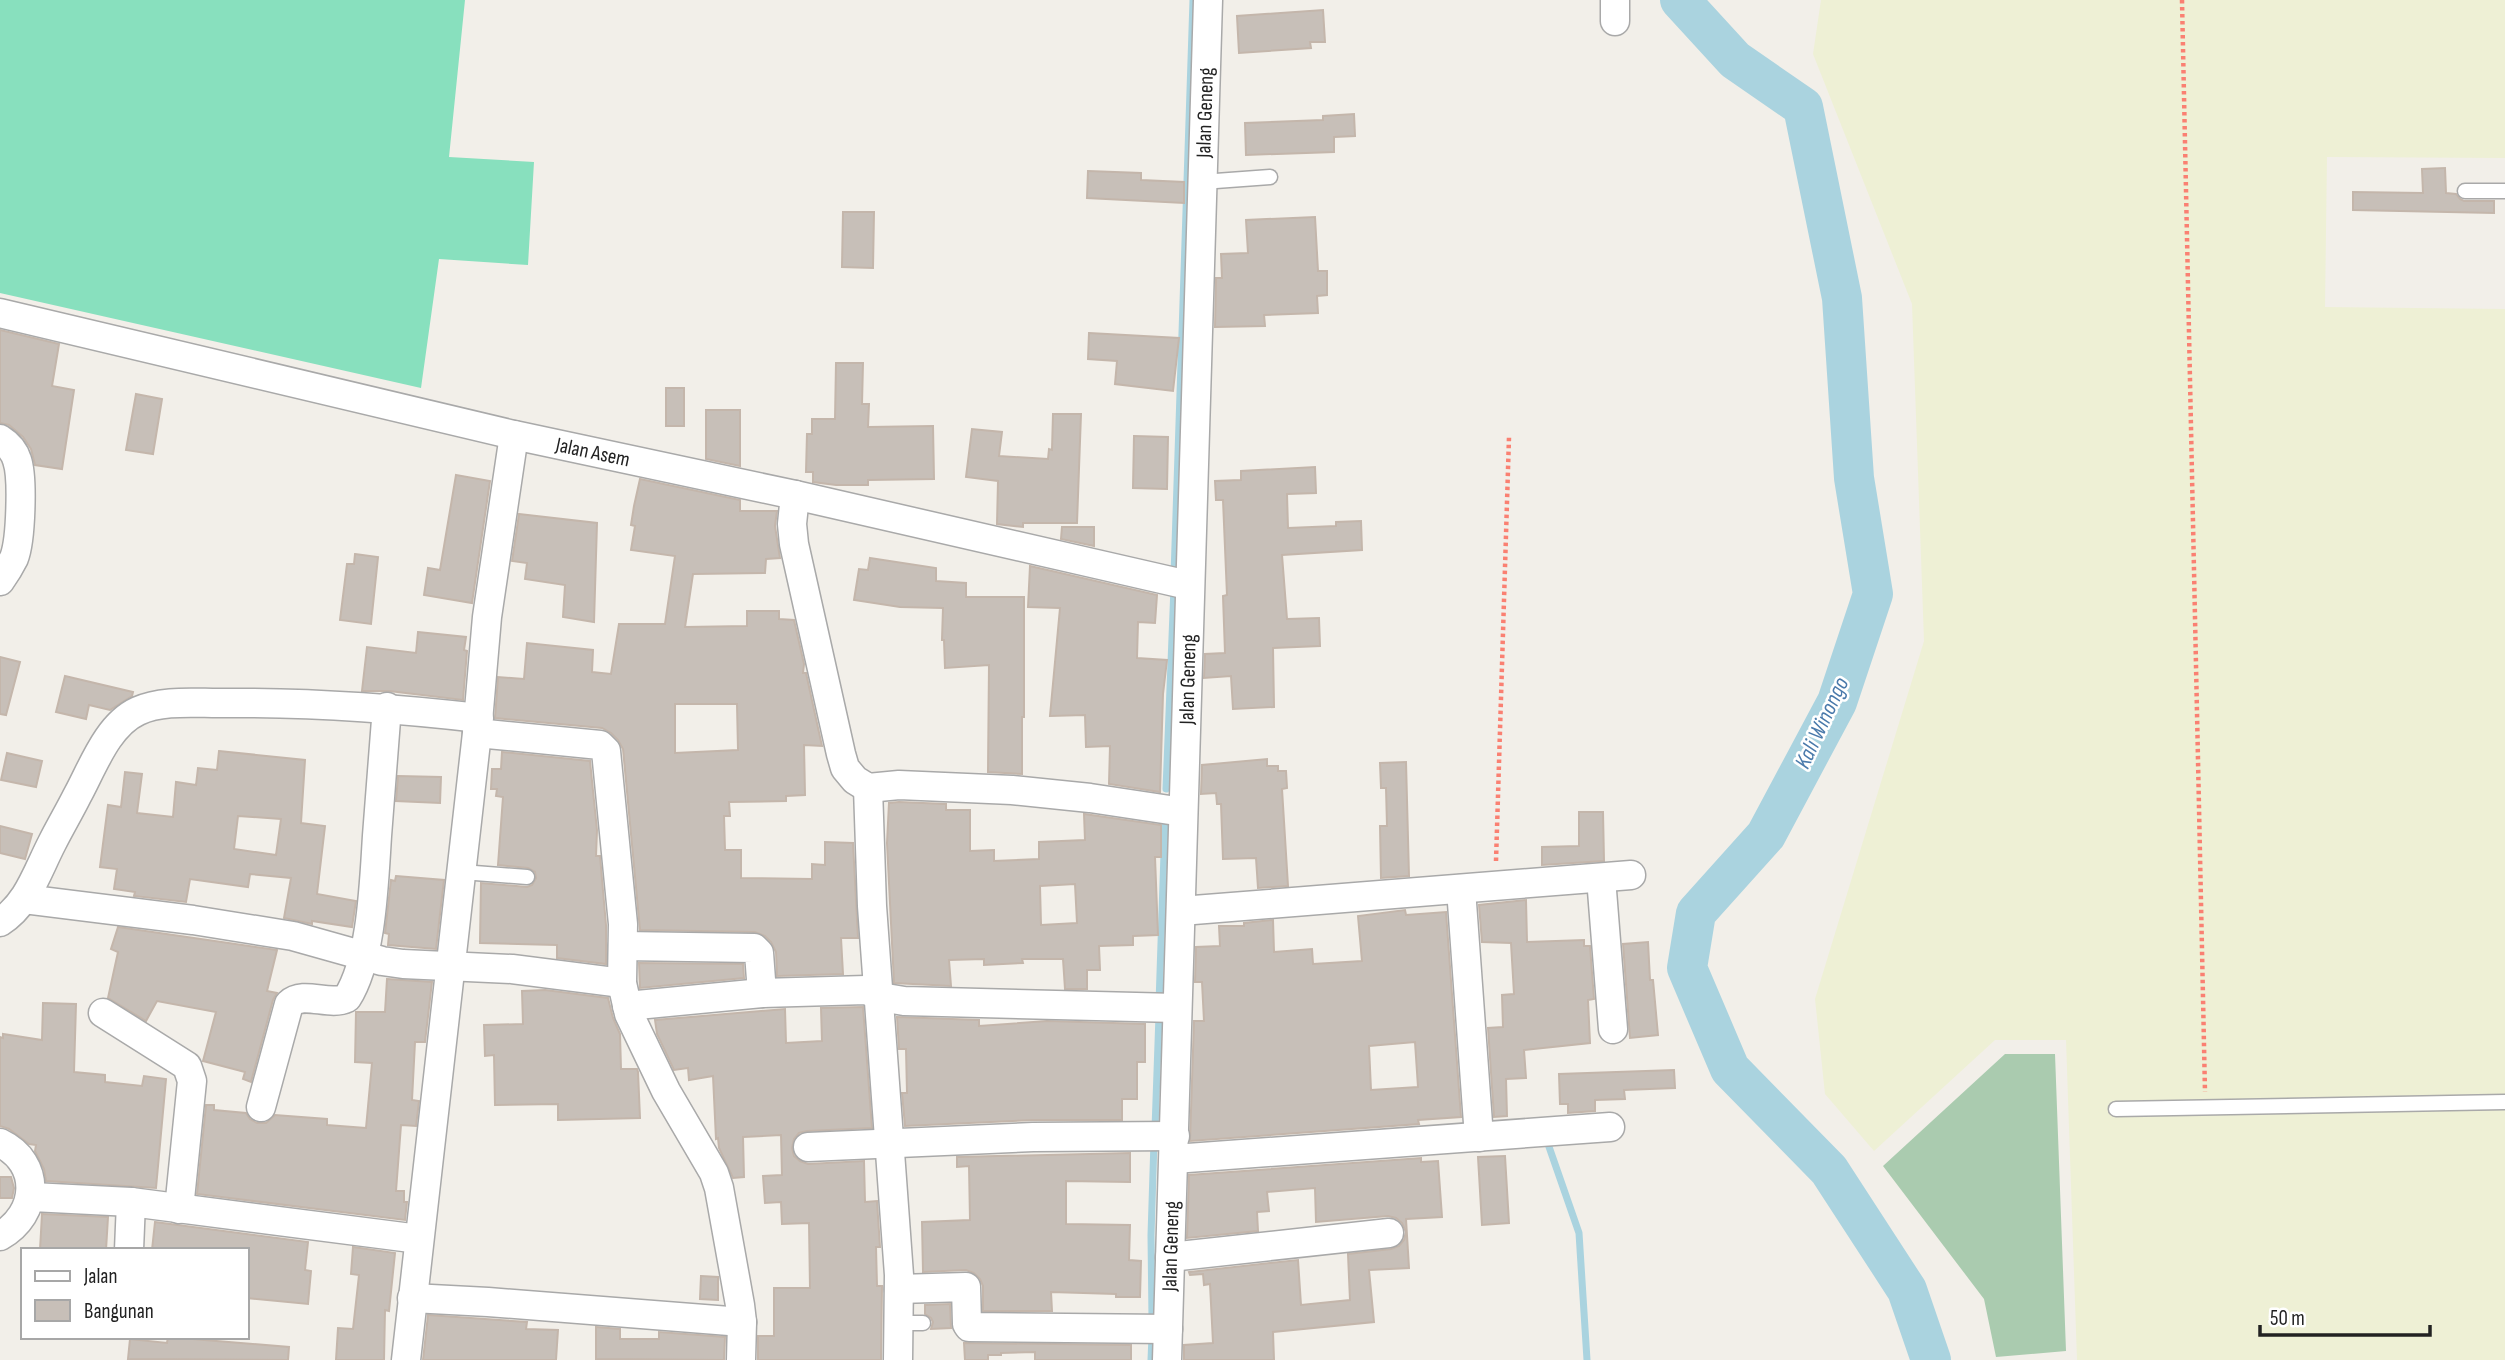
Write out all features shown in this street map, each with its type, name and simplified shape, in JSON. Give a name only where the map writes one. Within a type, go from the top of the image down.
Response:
[{"type":"street","name":"Jalan Geneng","points":[[1167,1360],[1170,1256],[1163,1141],[1163,1008],[1181,911],[1188,585],[1208,0]]},
{"type":"street","name":"Jalan Asem","points":[[0,313],[514,435],[795,495],[1188,585]]},
{"type":"street","points":[[406,1360],[478,725],[492,578],[514,435]]},
{"type":"street","points":[[0,439],[14,453],[19,482],[18,543],[0,581]]},
{"type":"street","points":[[795,495],[792,524],[794,544],[837,740],[845,768],[855,780],[868,788],[928,785],[1012,790],[1183,812]]},
{"type":"street","points":[[0,922],[17,910],[24,899],[110,737],[138,711],[156,706],[231,703],[387,707],[603,747],[618,872],[625,994],[666,1091],[713,1173],[734,1265],[742,1322],[741,1360]]},
{"type":"street","points":[[261,1107],[289,1004],[299,998],[337,1002],[347,998],[363,956],[375,882],[387,707]]},
{"type":"street","points":[[868,788],[872,906],[899,1289],[911,1323],[898,1360]]},
{"type":"street","points":[[1181,911],[1631,875]]},
{"type":"street","points":[[1601,878],[1613,1029]]},
{"type":"street","points":[[1461,889],[1479,1137]]},
{"type":"street","points":[[24,899],[293,936],[363,956],[403,964],[512,970],[625,994],[859,990],[904,1001],[1163,1008]]},
{"type":"street","points":[[623,946],[754,947],[759,953],[762,993]]},
{"type":"street","points":[[103,1013],[174,1057],[191,1072],[179,1209]]},
{"type":"street","points":[[808,1147],[1033,1137],[1163,1141],[1479,1137],[1610,1127]]},
{"type":"street","points":[[0,1143],[10,1147],[22,1161],[31,1185],[32,1197],[17,1223],[0,1236]]},
{"type":"street","points":[[32,1197],[131,1202],[419,1239]]},
{"type":"street","points":[[128,1248],[131,1202]]},
{"type":"street","points":[[1170,1256],[1389,1233]]},
{"type":"street","points":[[899,1289],[966,1280],[969,1327],[1168,1329]]},
{"type":"street","points":[[412,1298],[742,1322]]},
{"type":"lane","points":[[1202,182],[1269,177]]},
{"type":"lane","points":[[2465,191],[2505,191]]},
{"type":"lane","points":[[461,872],[527,877]]},
{"type":"lane","points":[[2116,1109],[2505,1102]]},
{"type":"path","points":[[2182,0],[2205,1107]]},
{"type":"path","points":[[1495,887],[1509,438]]},
{"type":"green space","points":[[0,0],[465,0],[449,157],[534,162],[528,265],[439,259],[421,388],[0,293]]},
{"type":"green space","points":[[1821,0],[2505,0],[2505,158],[2327,157],[2325,307],[2505,309],[2505,1360],[2077,1360],[2066,1040],[1995,1040],[1874,1151],[1825,1094],[1815,999],[1924,641],[1912,304],[1813,54]]},
{"type":"green space","points":[[2005,1054],[2055,1054],[2066,1351],[1996,1357],[1984,1299],[1883,1166]]},
{"type":"building","points":[[1323,10],[1325,42],[1310,42],[1311,48],[1239,53],[1237,16]]},
{"type":"building","points":[[1354,114],[1355,136],[1334,137],[1334,152],[1246,155],[1245,123],[1323,120],[1323,116]]},
{"type":"building","points":[[2445,168],[2446,193],[2456,194],[2464,201],[2494,201],[2494,213],[2353,210],[2353,192],[2423,193],[2422,169]]},
{"type":"building","points":[[1088,171],[1141,173],[1141,180],[1184,182],[1184,203],[1087,198]]},
{"type":"building","points":[[843,212],[874,212],[873,268],[842,267]]},
{"type":"building","points":[[1315,217],[1318,271],[1327,271],[1327,295],[1317,296],[1318,313],[1264,315],[1265,326],[1215,327],[1216,278],[1222,278],[1221,254],[1248,253],[1246,220]]},
{"type":"building","points":[[0,330],[59,344],[52,386],[74,390],[62,469],[35,465],[31,449],[23,437],[9,425],[0,423]]},
{"type":"building","points":[[1089,333],[1179,338],[1173,391],[1115,384],[1117,361],[1088,359]]},
{"type":"building","points":[[836,363],[863,363],[862,404],[869,404],[868,427],[933,426],[934,479],[868,480],[868,485],[813,482],[813,472],[806,472],[807,434],[812,434],[812,419],[835,419]]},
{"type":"building","points":[[666,388],[684,388],[684,426],[666,426]]},
{"type":"building","points":[[136,394],[162,399],[153,454],[126,450]]},
{"type":"building","points":[[706,410],[740,410],[740,466],[706,459]]},
{"type":"building","points":[[1053,414],[1081,414],[1077,523],[1023,523],[1023,527],[997,524],[998,481],[966,477],[972,429],[1002,432],[999,456],[1048,459],[1049,449],[1052,450]]},
{"type":"building","points":[[1134,436],[1168,437],[1167,489],[1133,488]]},
{"type":"building","points":[[1315,467],[1316,493],[1287,494],[1288,528],[1336,526],[1336,522],[1361,521],[1362,550],[1282,555],[1287,619],[1319,618],[1320,646],[1273,648],[1274,707],[1233,709],[1231,676],[1204,678],[1205,654],[1225,653],[1223,596],[1227,595],[1223,500],[1216,500],[1215,481],[1241,480],[1241,471]]},
{"type":"building","points":[[456,475],[490,481],[472,603],[424,595],[428,568],[440,570]]},
{"type":"building","points":[[640,479],[740,500],[740,511],[777,511],[775,526],[780,558],[766,559],[765,573],[693,574],[685,627],[747,626],[747,611],[779,611],[779,619],[794,620],[804,664],[803,673],[806,673],[822,746],[804,745],[805,795],[786,796],[786,801],[729,802],[730,816],[724,816],[725,850],[741,850],[741,878],[812,879],[812,864],[825,865],[825,842],[853,843],[858,938],[841,938],[843,974],[777,976],[776,952],[771,942],[755,932],[640,930],[623,749],[618,740],[602,728],[495,718],[498,677],[524,679],[527,643],[593,650],[592,672],[611,674],[619,624],[665,624],[675,556],[631,550],[635,526],[631,525]],"holes":[[[675,704],[737,704],[738,750],[675,753]]]},
{"type":"building","points":[[519,514],[597,523],[594,622],[563,617],[565,585],[525,579],[527,563],[512,561]]},
{"type":"building","points":[[1062,527],[1094,527],[1094,546],[1061,539]]},
{"type":"building","points":[[355,554],[378,557],[371,624],[340,620],[347,564],[354,564]]},
{"type":"building","points":[[870,558],[936,568],[936,581],[966,583],[966,597],[1024,597],[1022,774],[988,772],[989,665],[945,668],[943,608],[900,607],[854,600],[859,569],[868,570]]},
{"type":"building","points":[[1030,566],[1157,595],[1155,623],[1138,622],[1137,658],[1167,660],[1163,694],[1160,792],[1109,784],[1110,746],[1086,747],[1085,715],[1050,716],[1060,608],[1028,607]]},
{"type":"building","points":[[418,632],[466,637],[463,700],[389,691],[362,691],[367,647],[416,653]]},
{"type":"building","points":[[0,657],[20,662],[6,715],[0,714]]},
{"type":"building","points":[[65,676],[133,692],[132,696],[110,710],[89,705],[86,719],[56,712]]},
{"type":"building","points":[[219,751],[305,760],[301,823],[325,826],[317,894],[356,901],[352,927],[312,921],[312,924],[284,918],[291,878],[250,874],[248,887],[190,879],[186,902],[134,896],[135,892],[114,889],[117,869],[100,867],[108,805],[121,807],[125,772],[142,774],[137,813],[173,817],[176,782],[196,785],[198,768],[217,770]],"holes":[[[238,816],[281,819],[276,855],[234,849]]]},
{"type":"building","points":[[502,752],[590,761],[597,830],[596,856],[600,856],[606,925],[606,964],[557,958],[557,945],[480,943],[481,883],[527,887],[532,885],[536,878],[535,872],[528,868],[498,865],[503,797],[496,796],[497,789],[491,789],[492,769],[501,769]]},
{"type":"building","points":[[7,753],[42,761],[36,787],[1,780]]},
{"type":"building","points":[[1267,759],[1267,766],[1278,766],[1278,771],[1286,771],[1287,788],[1282,789],[1288,886],[1258,888],[1256,858],[1223,859],[1221,804],[1217,804],[1216,793],[1201,794],[1202,765]]},
{"type":"building","points":[[1406,762],[1409,876],[1381,878],[1380,826],[1387,826],[1386,788],[1381,788],[1380,763]]},
{"type":"building","points":[[398,776],[441,777],[440,803],[396,801]]},
{"type":"building","points":[[889,803],[946,804],[946,810],[970,810],[970,851],[994,850],[994,861],[1039,859],[1039,842],[1085,840],[1084,814],[1161,825],[1161,857],[1155,857],[1158,935],[1133,936],[1133,945],[1099,946],[1100,970],[1087,970],[1087,989],[1065,989],[1063,959],[1022,959],[1023,963],[984,965],[984,959],[949,960],[951,986],[894,983],[887,843]],"holes":[[[1075,884],[1077,923],[1041,925],[1040,886]]]},
{"type":"building","points":[[1579,812],[1603,812],[1604,861],[1542,865],[1542,847],[1579,846]]},
{"type":"building","points":[[0,826],[32,834],[25,859],[0,853]]},
{"type":"building","points":[[396,876],[444,880],[436,949],[388,945],[389,934],[385,933],[391,880],[395,881]]},
{"type":"building","points":[[1526,900],[1527,942],[1584,940],[1584,946],[1590,946],[1594,999],[1588,1000],[1590,1043],[1524,1050],[1526,1078],[1506,1079],[1507,1116],[1494,1117],[1488,1028],[1503,1027],[1502,995],[1514,994],[1511,943],[1482,942],[1479,905]]},
{"type":"building","points":[[1405,910],[1406,915],[1446,912],[1461,1117],[1418,1120],[1419,1124],[1190,1141],[1194,1021],[1204,1021],[1202,982],[1195,982],[1196,947],[1220,946],[1219,926],[1244,926],[1244,923],[1273,920],[1274,952],[1312,949],[1313,964],[1362,961],[1358,916]],"holes":[[[1415,1042],[1418,1087],[1371,1090],[1369,1046]]]},
{"type":"building","points":[[118,927],[277,950],[267,991],[277,993],[251,1082],[243,1079],[245,1072],[203,1061],[216,1012],[157,1001],[146,1021],[108,998],[118,952],[111,949]]},
{"type":"building","points":[[1648,942],[1658,1035],[1630,1038],[1623,944]]},
{"type":"building","points":[[639,963],[743,964],[744,978],[640,988]]},
{"type":"building","points":[[387,979],[432,982],[425,1042],[415,1042],[412,1100],[419,1101],[416,1126],[401,1125],[396,1191],[404,1191],[404,1202],[407,1202],[405,1220],[197,1194],[206,1105],[214,1105],[214,1110],[246,1113],[257,1123],[266,1123],[275,1115],[327,1119],[327,1125],[366,1128],[372,1063],[355,1062],[356,1012],[385,1012]]},
{"type":"building","points":[[545,990],[608,998],[620,1034],[621,1069],[637,1069],[638,1072],[640,1118],[558,1120],[558,1104],[495,1105],[494,1055],[485,1056],[484,1025],[523,1024],[522,991]]},
{"type":"building","points":[[43,1003],[76,1004],[74,1072],[105,1075],[105,1082],[142,1086],[144,1076],[166,1079],[156,1188],[46,1181],[44,1169],[35,1151],[36,1145],[29,1144],[9,1129],[0,1126],[0,1037],[3,1038],[3,1034],[42,1040]]},
{"type":"building","points":[[863,1007],[872,1128],[799,1133],[792,1148],[794,1156],[808,1164],[864,1161],[865,1202],[877,1201],[880,1247],[876,1247],[877,1286],[882,1286],[881,1360],[758,1360],[758,1336],[774,1336],[774,1288],[810,1288],[809,1223],[782,1224],[781,1202],[765,1203],[763,1176],[782,1175],[781,1135],[743,1137],[744,1177],[733,1178],[719,1148],[718,1138],[716,1139],[713,1076],[689,1080],[688,1068],[674,1070],[657,1034],[655,1020],[785,1009],[786,1043],[822,1041],[821,1008]]},
{"type":"building","points":[[897,1017],[979,1020],[979,1026],[1047,1021],[1145,1024],[1145,1062],[1137,1062],[1137,1099],[1122,1099],[1122,1120],[1033,1120],[905,1126],[902,1093],[907,1093],[906,1049],[899,1049]]},
{"type":"building","points":[[1674,1070],[1675,1088],[1624,1090],[1625,1099],[1595,1100],[1595,1111],[1568,1113],[1568,1104],[1560,1104],[1559,1074]]},
{"type":"building","points":[[1130,1153],[1130,1182],[1066,1181],[1066,1224],[1130,1225],[1129,1260],[1141,1261],[1140,1297],[1051,1292],[1052,1311],[983,1311],[983,1286],[974,1273],[966,1270],[923,1272],[922,1222],[970,1220],[969,1166],[957,1167],[957,1157]]},
{"type":"building","points":[[1505,1156],[1509,1223],[1482,1225],[1478,1157]]},
{"type":"building","points":[[1421,1158],[1421,1162],[1438,1161],[1442,1217],[1406,1219],[1409,1268],[1369,1270],[1374,1322],[1273,1332],[1274,1360],[1184,1360],[1184,1345],[1213,1343],[1210,1284],[1204,1285],[1203,1274],[1190,1275],[1189,1272],[1298,1260],[1301,1305],[1350,1300],[1348,1254],[1399,1246],[1406,1232],[1402,1223],[1388,1216],[1316,1222],[1315,1188],[1267,1192],[1269,1211],[1257,1212],[1258,1231],[1187,1238],[1189,1175]]},
{"type":"building","points":[[0,1177],[11,1177],[14,1188],[12,1198],[0,1198]]},
{"type":"building","points":[[42,1214],[108,1217],[106,1248],[40,1248]]},
{"type":"building","points":[[155,1222],[308,1242],[305,1270],[311,1271],[308,1304],[248,1298],[248,1248],[152,1248]]},
{"type":"building","points":[[353,1247],[395,1253],[389,1311],[385,1310],[384,1360],[336,1360],[338,1328],[353,1329],[359,1275],[351,1274]]},
{"type":"building","points":[[701,1276],[718,1277],[718,1300],[700,1299]]},
{"type":"building","points":[[950,1304],[951,1328],[931,1329],[933,1322],[925,1314],[925,1305]]},
{"type":"building","points":[[428,1315],[527,1322],[526,1329],[558,1330],[556,1360],[423,1360]]},
{"type":"building","points":[[596,1327],[620,1329],[620,1339],[659,1339],[659,1332],[725,1337],[724,1360],[596,1359]]},
{"type":"building","points":[[130,1339],[167,1343],[168,1339],[192,1339],[289,1347],[288,1360],[128,1359]]},
{"type":"building","points":[[964,1343],[1131,1345],[1131,1360],[1035,1360],[1035,1352],[1001,1353],[988,1355],[988,1360],[965,1360]]},
{"type":"waterway","points":[[1174,575],[1193,0]]},
{"type":"waterway","name":"Kali Winongo","points":[[1680,0],[1735,60],[1803,107],[1842,298],[1854,478],[1873,594],[1837,702],[1766,835],[1696,913],[1687,968],[1730,1069],[1829,1170],[1907,1290],[1931,1360]]},
{"type":"waterway","points":[[1166,789],[1174,587]]},
{"type":"waterway","points":[[1159,1003],[1165,823]]},
{"type":"waterway","points":[[1155,1129],[1159,1015]]},
{"type":"waterway","points":[[1152,1319],[1154,1141]]},
{"type":"waterway","points":[[1547,1141],[1579,1233],[1587,1360]]},
{"type":"waterway","points":[[1151,1360],[1152,1336]]}]
